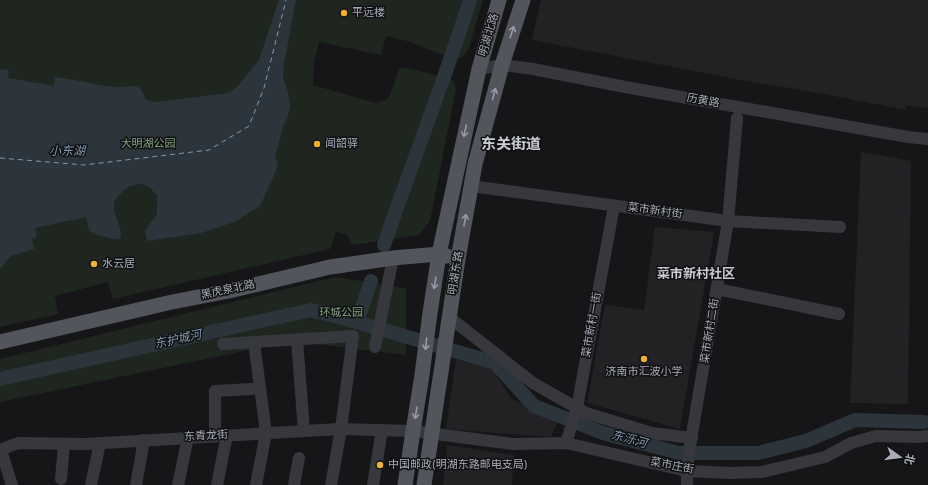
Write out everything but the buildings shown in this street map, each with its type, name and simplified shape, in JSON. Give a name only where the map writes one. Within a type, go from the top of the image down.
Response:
[{"type":"main road","name":"明湖北路","points":[[479,69],[499,0]]},
{"type":"main road","name":"明湖北路","points":[[502,65],[523,0]]},
{"type":"main road","name":"明湖东路","points":[[424,485],[458,259],[475,164],[502,65]]},
{"type":"main road","name":"明湖东路","points":[[405,485],[439,254],[479,69]]},
{"type":"main road","name":"黑虎泉北路","points":[[0,342],[172,302],[229,291],[330,268],[393,258],[439,254],[458,259]]},
{"type":"street","name":"历黄路","points":[[479,69],[502,65],[553,72],[625,87],[908,137],[928,139]]},
{"type":"street","name":"菜市新村二街","points":[[687,485],[687,471],[691,442],[728,221],[737,118]]},
{"type":"street","name":"菜市新村街","points":[[471,186],[728,221],[840,227]]},
{"type":"street","name":"菜市新村一街","points":[[567,439],[576,411],[614,206]]},
{"type":"street","points":[[375,347],[393,258]]},
{"type":"street","points":[[716,289],[839,314]]},
{"type":"street","points":[[449,318],[533,383],[576,411],[652,433],[691,442]]},
{"type":"street","points":[[223,344],[353,336],[341,429],[331,485]]},
{"type":"street","points":[[296,340],[304,431]]},
{"type":"street","points":[[254,342],[266,433],[256,485]]},
{"type":"street","points":[[217,485],[221,435],[215,391],[252,389]]},
{"type":"street","name":"东青龙街","points":[[0,450],[18,443],[100,443],[341,429],[413,431]]},
{"type":"street","points":[[373,485],[382,430]]},
{"type":"street","name":"菜市庄街","points":[[413,431],[513,444],[567,439],[687,471],[730,474],[762,472],[825,457],[851,443],[876,436],[928,436]]},
{"type":"street","points":[[178,485],[188,437]]},
{"type":"street","points":[[136,485],[144,440]]},
{"type":"street","points":[[91,485],[100,443]]},
{"type":"street","points":[[61,479],[64,444]]},
{"type":"street","points":[[0,450],[12,485]]},
{"type":"street","points":[[294,485],[299,458]]},
{"type":"shaded area","points":[[541,0],[928,0],[928,108],[906,105],[906,110],[532,40]]},
{"type":"shaded area","points":[[861,152],[911,161],[908,404],[850,403]]},
{"type":"shaded area","name":"济南市汇波小学","points":[[655,227],[714,232],[680,429],[587,403],[605,305],[644,310]]},
{"type":"shaded area","points":[[456,359],[492,369],[511,398],[557,423],[551,437],[446,429]]},
{"type":"shaded area","points":[[447,445],[514,455],[512,485],[443,485]]},
{"type":"green space","name":"大明湖公园","points":[[0,0],[483,0],[469,48],[463,57],[455,60],[407,41],[386,36],[381,55],[319,42],[314,62],[313,85],[376,103],[386,100],[389,97],[399,69],[402,67],[449,78],[454,81],[456,89],[430,221],[419,235],[352,245],[347,235],[336,232],[330,249],[113,299],[108,282],[55,296],[58,314],[0,327]]},
{"type":"green space","name":"环城公园","points":[[335,277],[406,288],[406,355],[292,341],[0,402],[0,359]]},
{"type":"water","name":"小东湖","points":[[279,0],[296,0],[284,64],[283,78],[288,92],[290,106],[275,157],[278,165],[260,206],[234,222],[201,233],[147,241],[145,231],[157,214],[157,196],[148,187],[140,184],[129,187],[123,191],[116,198],[114,203],[115,213],[121,232],[120,239],[108,238],[92,232],[89,230],[86,217],[35,228],[37,237],[32,239],[34,249],[11,256],[0,269],[0,69],[9,70],[8,78],[54,86],[55,77],[109,86],[136,86],[141,89],[146,100],[156,102],[229,93],[237,87],[259,60]]},
{"type":"waterway","points":[[384,245],[450,61],[470,0]]},
{"type":"waterway","points":[[357,322],[371,281]]},
{"type":"waterway","name":"东泺河","points":[[0,379],[311,310],[357,322],[495,363],[534,406],[603,433],[679,453],[758,453],[806,441],[855,420],[924,422]]},
{"type":"ferry route","points":[[0,158],[84,165],[209,150],[249,126],[264,88],[286,0]]},
{"type":"place","name":"平远楼","points":[[344,13]]},
{"type":"place","name":"闻韶驿","points":[[317,144]]},
{"type":"place","name":"水云居","points":[[94,264]]},
{"type":"place","name":"济南市汇波小学","points":[[644,359]]},
{"type":"place","name":"中国邮政(明湖东路邮电支局)","points":[[380,465]]},
{"type":"district","name":"东关街道","points":[[511,145]]},
{"type":"district","name":"菜市新村社区","points":[[696,275]]},
{"type":"water label","name":"东护城河","points":[[178,340]]}]
